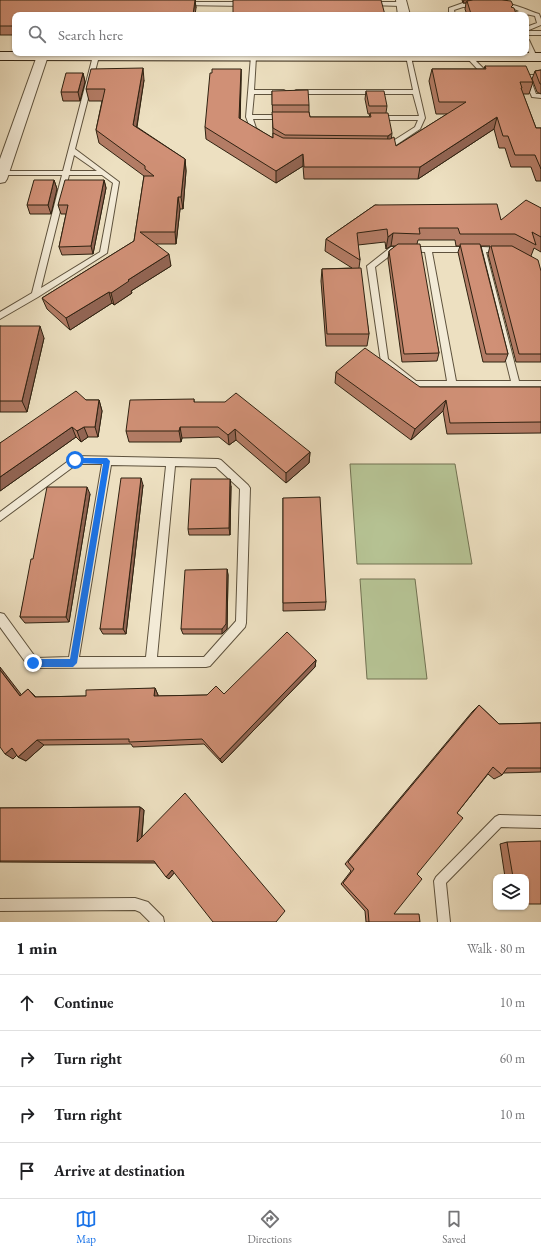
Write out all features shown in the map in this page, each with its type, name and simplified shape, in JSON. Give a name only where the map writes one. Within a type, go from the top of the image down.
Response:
[{"type":"street","points":[[0,56],[476,56]]},
{"type":"street","points":[[1,175],[42,56]]},
{"type":"street","points":[[486,56],[523,67],[537,57]]},
{"type":"lane","points":[[173,4],[252,4]]},
{"type":"lane","points":[[362,4],[402,6]]},
{"type":"lane","points":[[452,12],[451,9],[463,5],[484,5]]},
{"type":"lane","points":[[497,5],[511,5],[522,12]]},
{"type":"lane","points":[[529,14],[536,15],[540,24],[529,30]]},
{"type":"lane","points":[[529,30],[541,33]]},
{"type":"lane","points":[[529,45],[537,57]]},
{"type":"lane","points":[[35,295],[96,56]]},
{"type":"lane","points":[[381,148],[388,148],[418,128],[422,118],[416,92],[411,56]]},
{"type":"lane","points":[[253,57],[249,117],[253,129],[265,136]]},
{"type":"lane","points":[[468,57],[484,73],[498,73]]},
{"type":"lane","points":[[518,73],[523,67]]},
{"type":"lane","points":[[523,67],[536,76]]},
{"type":"lane","points":[[523,67],[534,96],[541,96]]},
{"type":"lane","points":[[529,84],[539,84]]},
{"type":"lane","points":[[251,92],[416,92]]},
{"type":"lane","points":[[249,117],[289,117]]},
{"type":"lane","points":[[367,118],[422,118]]},
{"type":"lane","points":[[0,316],[103,253],[116,182],[72,150]]},
{"type":"lane","points":[[1,175],[103,173]]},
{"type":"lane","points":[[511,250],[394,249],[372,266],[384,360],[414,384],[541,384]]},
{"type":"lane","points":[[428,250],[452,384]]},
{"type":"lane","points":[[482,250],[516,384]]},
{"type":"lane","points":[[0,517],[75,460],[218,463],[245,488],[241,623],[206,662],[33,663],[0,618]]},
{"type":"lane","points":[[73,663],[107,461]]},
{"type":"lane","points":[[151,662],[171,462]]},
{"type":"lane","points":[[444,922],[440,881],[499,821],[541,822]]},
{"type":"lane","points":[[0,905],[135,904],[144,906],[158,922]]},
{"type":"green space","points":[[350,464],[455,464],[472,564],[357,564]]},
{"type":"green space","points":[[360,579],[415,579],[427,679],[367,679]]},
{"type":"building","points":[[0,0],[195,0],[193,12],[12,12],[12,26],[0,26]]},
{"type":"building","points":[[233,0],[381,0],[384,12],[233,12]]},
{"type":"building","points":[[467,1],[511,1],[513,5],[511,7],[514,8],[515,12],[470,12]]},
{"type":"building","points":[[485,66],[526,66],[533,82],[520,82],[536,128],[541,128],[541,169],[535,155],[515,155],[508,136],[503,136],[497,117],[420,167],[304,167],[303,154],[276,171],[205,127],[210,73],[212,73],[212,69],[241,69],[239,118],[273,138],[273,133],[283,138],[390,139],[394,137],[396,146],[466,102],[439,102],[432,69],[486,69]]},
{"type":"building","points":[[143,68],[133,125],[185,159],[181,197],[178,197],[175,232],[140,232],[169,254],[128,280],[129,281],[111,293],[109,292],[66,318],[42,298],[134,241],[144,176],[154,176],[145,169],[145,166],[96,130],[105,89],[86,89],[91,69]]},
{"type":"building","points":[[541,70],[541,84],[540,84],[535,71]]},
{"type":"building","points":[[66,73],[83,73],[78,92],[61,92]]},
{"type":"building","points":[[308,90],[309,105],[272,105],[272,91]]},
{"type":"building","points":[[366,91],[384,91],[387,106],[369,106]]},
{"type":"building","points":[[272,112],[309,112],[310,117],[371,117],[370,113],[388,113],[392,133],[388,136],[285,135],[273,128]]},
{"type":"building","points":[[34,180],[54,180],[48,205],[27,205]]},
{"type":"building","points":[[65,180],[104,180],[91,246],[59,247],[68,205],[58,205]]},
{"type":"building","points":[[526,200],[541,208],[541,237],[532,232],[536,245],[515,234],[460,234],[458,228],[419,228],[420,234],[393,233],[388,237],[387,229],[357,233],[360,260],[326,239],[375,205],[497,204],[501,220]]},
{"type":"building","points":[[398,244],[420,244],[439,353],[404,354],[389,251]]},
{"type":"building","points":[[460,244],[480,244],[508,354],[486,354]]},
{"type":"building","points":[[491,246],[512,246],[538,260],[541,271],[541,354],[519,354]]},
{"type":"building","points":[[361,268],[369,334],[327,334],[322,269]]},
{"type":"building","points":[[0,326],[40,326],[22,401],[0,401]]},
{"type":"building","points":[[365,348],[420,387],[541,387],[541,422],[450,423],[446,400],[415,429],[336,372]]},
{"type":"building","points":[[76,391],[86,400],[99,400],[95,427],[84,427],[77,431],[72,427],[0,477],[0,443]]},
{"type":"building","points":[[236,393],[310,452],[286,473],[235,429],[228,435],[218,427],[180,427],[179,431],[126,431],[130,400],[194,399],[194,402],[225,402]]},
{"type":"building","points":[[121,478],[141,478],[123,629],[100,629]]},
{"type":"building","points":[[191,479],[230,479],[229,528],[188,529]]},
{"type":"building","points":[[47,487],[87,487],[66,617],[20,617],[31,559],[33,559]]},
{"type":"building","points":[[320,497],[326,602],[283,603],[283,498]]},
{"type":"building","points":[[227,569],[226,624],[222,629],[181,629],[185,570]]},
{"type":"building","points":[[287,632],[316,660],[220,759],[202,739],[129,742],[129,739],[37,740],[18,757],[12,748],[5,754],[0,747],[0,670],[20,696],[28,689],[35,697],[86,696],[86,690],[155,688],[154,696],[207,695],[216,686],[224,694]]},
{"type":"building","points":[[479,705],[499,724],[541,723],[541,768],[507,768],[502,775],[493,767],[457,813],[463,818],[417,874],[422,879],[394,914],[419,914],[420,922],[369,922],[368,910],[343,883],[354,869],[348,862]]},
{"type":"building","points":[[185,793],[285,911],[276,922],[213,922],[172,870],[166,877],[154,861],[0,861],[0,808],[140,807],[137,842]]},
{"type":"building","points":[[541,841],[541,904],[529,904],[529,874],[512,874],[507,842]]},
{"type":"route","points":[[33,663],[73,663],[107,461],[75,460]]}]
